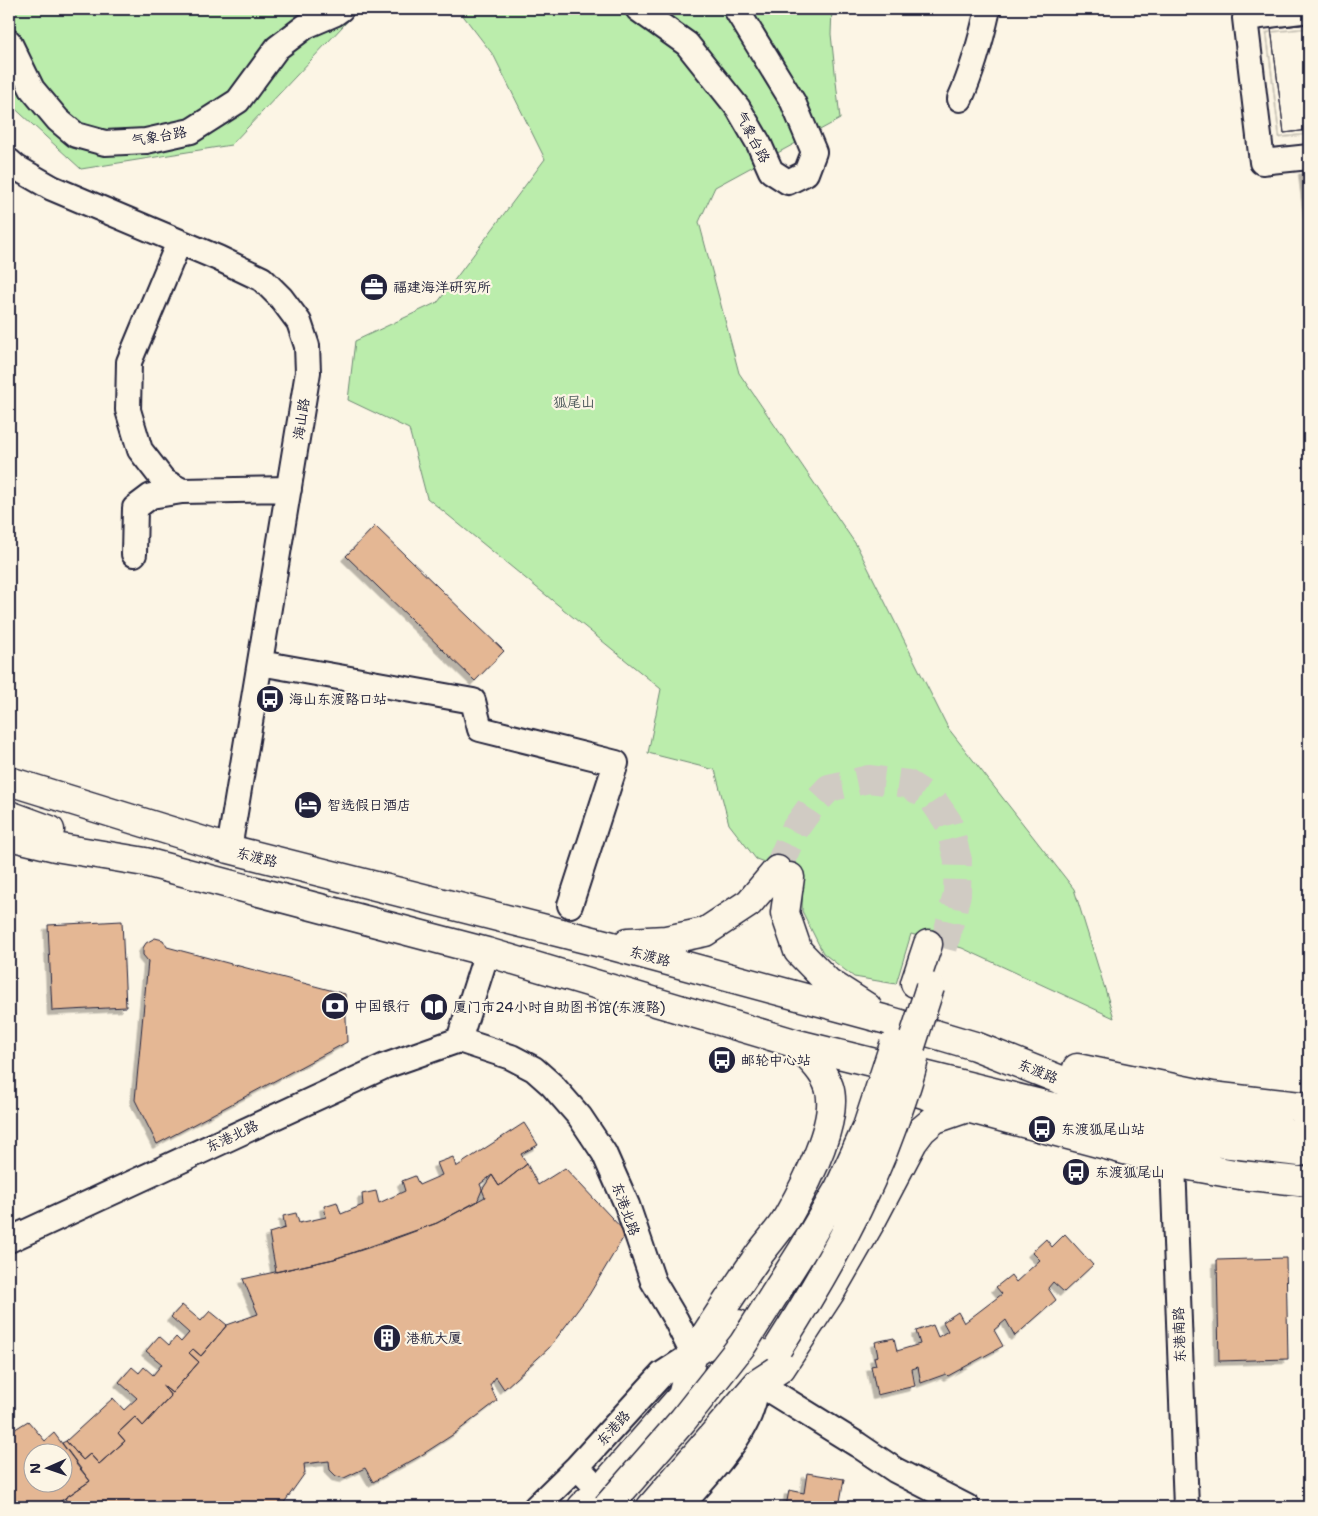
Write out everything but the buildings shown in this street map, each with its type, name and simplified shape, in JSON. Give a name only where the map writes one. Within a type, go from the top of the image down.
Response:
[{"type":"main road","name":"东渡路","points":[[9,781],[229,849],[605,944],[890,1032],[975,1046],[1066,1082],[1175,1114],[1301,1144]]},
{"type":"main road","points":[[9,816],[145,862]]},
{"type":"main road","name":"东渡路","points":[[9,836],[55,847],[145,862],[487,952],[794,1043],[1118,1122],[1204,1141],[1301,1144]]},
{"type":"main road","points":[[605,944],[666,940],[705,932],[748,903],[783,874],[785,913],[798,951],[828,982],[890,1032]]},
{"type":"main road","points":[[620,1507],[695,1423],[727,1383],[794,1286],[830,1225],[878,1134],[896,1094],[922,985],[936,947]]},
{"type":"main road","points":[[693,1354],[738,1324],[777,1268],[812,1210],[852,1123],[890,1032],[922,985]]},
{"type":"main road","points":[[651,1507],[758,1383],[815,1290],[848,1228],[882,1158],[911,1076],[922,985]]},
{"type":"main road","points":[[592,1505],[683,1420],[742,1344],[788,1274],[843,1179],[866,1127],[890,1032]]},
{"type":"main road","points":[[592,1505],[609,1480],[682,1396],[693,1354],[756,1259],[788,1217],[818,1155],[831,1116],[830,1088],[825,1077],[794,1043]]},
{"type":"main road","points":[[794,1043],[867,1076],[967,1108],[1173,1163],[1240,1174],[1309,1182]]},
{"type":"main road","points":[[975,1046],[1100,1074],[1212,1096],[1309,1107]]},
{"type":"main road","points":[[867,1076],[1118,1122]]},
{"type":"main road","points":[[758,1383],[782,1368],[800,1342],[830,1294],[913,1142],[922,1130],[935,1119],[967,1108]]},
{"type":"main road","points":[[758,1383],[768,1346],[818,1263],[870,1165],[879,1152],[893,1142],[922,1130]]},
{"type":"main road","points":[[818,1155],[826,1145],[836,1141],[847,1141],[868,1148],[872,1156],[870,1165]]},
{"type":"street","name":"气象台路","points":[[9,42],[32,89],[58,120],[76,135],[105,143],[146,141],[191,131],[238,101],[277,48],[306,26],[341,9]]},
{"type":"street","name":"气象台路","points":[[638,9],[687,44],[738,108],[759,144],[771,171],[788,182],[806,172],[814,152],[793,102],[736,9]]},
{"type":"street","points":[[960,99],[968,82],[979,48],[988,9]]},
{"type":"street","points":[[1309,10],[1245,18],[1262,162],[1309,157]]},
{"type":"street","name":"海山路","points":[[9,161],[17,168],[52,188],[218,258],[262,279],[281,298],[298,322],[308,346],[308,372],[229,849]]},
{"type":"street","points":[[180,242],[130,362],[128,410],[140,450],[164,481],[182,491]]},
{"type":"street","points":[[134,554],[135,508],[151,496],[182,491],[289,489]]},
{"type":"street","points":[[260,663],[472,701],[480,729],[616,763],[570,905]]},
{"type":"street","points":[[459,1040],[487,952]]},
{"type":"street","name":"东港北路","points":[[9,1240],[385,1066],[459,1040],[511,1057],[534,1069],[552,1084],[580,1117],[604,1153],[627,1205],[653,1281],[693,1354]]},
{"type":"street","name":"东港南路","points":[[1173,1163],[1186,1507]]},
{"type":"street","name":"东港路","points":[[536,1507],[578,1468],[662,1374],[693,1354]]},
{"type":"street","points":[[680,1507],[712,1469],[745,1424],[753,1406],[758,1383],[895,1470],[967,1507]]},
{"type":"street","points":[[578,1468],[616,1507]]},
{"type":"green space","points":[[9,9],[359,9],[231,145],[81,169],[9,103]]},
{"type":"green space","name":"狐尾山","points":[[458,9],[832,9],[831,34],[840,119],[715,187],[699,222],[739,373],[857,546],[948,728],[1074,889],[1114,1018],[962,948],[911,934],[896,984],[854,977],[823,953],[802,911],[803,876],[756,859],[729,824],[715,770],[648,753],[661,689],[427,498],[409,429],[348,400],[355,341],[438,302],[545,159],[494,56]]},
{"type":"tunnel","points":[[777,870],[795,829],[811,807],[829,788],[869,779],[908,784],[933,800],[948,822],[958,860],[957,894],[943,950]]},
{"type":"place","name":"福建海洋研究所","points":[[374,287]]},
{"type":"place","name":"海山东渡路口站","points":[[270,699]]},
{"type":"place","name":"智选假日酒店","points":[[308,805]]},
{"type":"place","name":"中国银行","points":[[335,1006]]},
{"type":"place","name":"厦门市24小时自助图书馆(东渡路)","points":[[434,1007]]},
{"type":"place","name":"邮轮中心站","points":[[722,1060]]},
{"type":"place","name":"东渡狐尾山站","points":[[1042,1129]]},
{"type":"place","name":"东渡狐尾山","points":[[1076,1172]]},
{"type":"place","name":"港航大厦","points":[[387,1338]]}]
